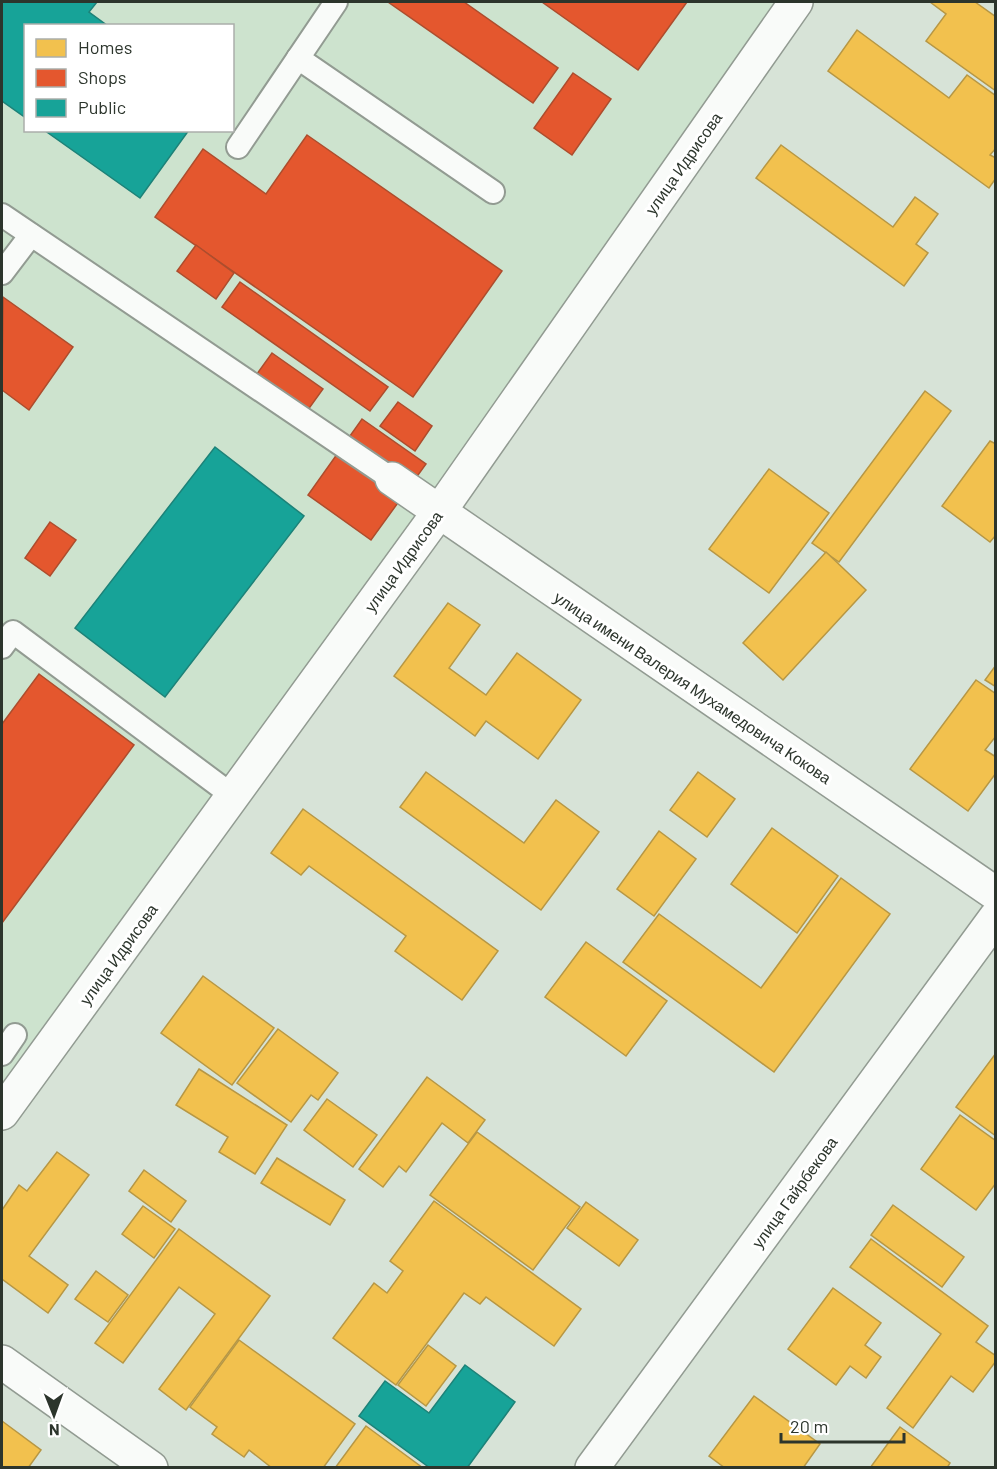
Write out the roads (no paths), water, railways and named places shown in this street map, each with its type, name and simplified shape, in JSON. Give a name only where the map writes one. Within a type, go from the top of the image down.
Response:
[{"type":"street","name":"улица Идрисова","points":[[2,1113],[439,512],[796,2]]},
{"type":"street","name":"улица имени Валерия Мухамедовича Кокова","points":[[392,479],[996,894]]},
{"type":"street","name":"улица Гайрбекова","points":[[592,1467],[996,917]]},
{"type":"street","points":[[2,1362],[151,1467]]},
{"type":"lane","points":[[238,147],[336,2]]},
{"type":"lane","points":[[298,58],[493,192]]},
{"type":"lane","points":[[2,214],[392,479]]},
{"type":"lane","points":[[2,273],[31,235]]},
{"type":"lane","points":[[2,647],[13,632],[233,796]]},
{"type":"lane","points":[[2,1054],[15,1035]]}]
